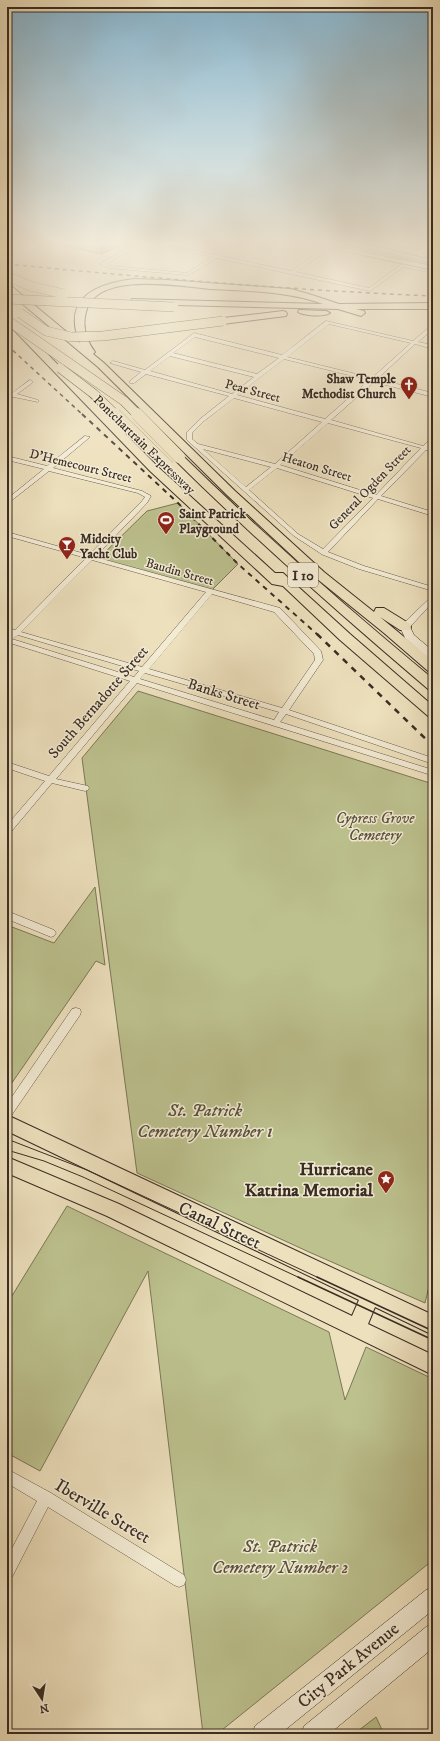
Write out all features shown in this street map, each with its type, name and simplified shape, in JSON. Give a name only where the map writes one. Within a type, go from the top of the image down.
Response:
[{"type":"highway","points":[[15,325],[100,411],[154,469],[276,581],[286,583]]},
{"type":"highway","name":"Pontchartrain Expressway","points":[[15,325],[124,401],[233,512],[297,570],[433,686]]},
{"type":"highway","points":[[33,325],[52,333],[73,336],[100,336],[188,325]]},
{"type":"highway","points":[[52,325],[101,365],[231,493],[320,575],[390,630],[433,668]]},
{"type":"highway","points":[[80,325],[81,333],[85,344],[101,365]]},
{"type":"highway","points":[[7,328],[54,372],[68,388],[117,431]]},
{"type":"highway","name":"Pontchartrain Expressway","points":[[7,332],[52,362],[94,394],[170,467],[286,583],[345,637],[433,713]]},
{"type":"highway","points":[[273,532],[280,535],[360,598],[405,627]]},
{"type":"main road","name":"Canal Street","points":[[7,1123],[433,1325]]},
{"type":"main road","name":"Canal Street","points":[[7,1165],[113,1210],[433,1365]]},
{"type":"main road","points":[[356,1328],[371,1296]]},
{"type":"street","points":[[315,325],[283,357],[202,420],[189,433],[188,437],[193,444],[310,546],[336,558],[433,589]]},
{"type":"street","points":[[361,325],[414,343],[433,347]]},
{"type":"street","points":[[246,490],[276,466],[433,326]]},
{"type":"street","points":[[132,382],[194,335],[433,395]]},
{"type":"street","points":[[170,354],[257,376]]},
{"type":"street","name":"Pear Street","points":[[113,363],[433,450]]},
{"type":"street","points":[[7,400],[30,382]]},
{"type":"street","points":[[7,393],[36,400]]},
{"type":"street","points":[[7,502],[87,436]]},
{"type":"street","name":"General Ogden Street","points":[[323,553],[433,439]]},
{"type":"street","name":"Heaton Street","points":[[193,444],[276,466],[433,514]]},
{"type":"street","name":"D'Hemecourt Street","points":[[7,458],[140,492],[148,496],[146,502],[90,558]]},
{"type":"street","name":"Baudin Street","points":[[7,534],[277,610],[318,653],[319,660],[284,711]]},
{"type":"street","points":[[7,641],[90,558]]},
{"type":"street","name":"South Bernadotte Street","points":[[7,830],[210,592]]},
{"type":"street","points":[[433,598],[405,627],[409,636],[433,657]]},
{"type":"street","name":"Banks Street","points":[[7,630],[284,711],[433,761]]},
{"type":"street","name":"Banks Street","points":[[7,641],[431,772],[433,771]]},
{"type":"street","points":[[275,724],[284,711]]},
{"type":"street","points":[[341,744],[348,732]]},
{"type":"street","points":[[7,765],[50,780],[85,788]]},
{"type":"street","points":[[7,915],[51,933]]},
{"type":"street","points":[[7,1113],[76,1012]]},
{"type":"street","name":"Iberville Street","points":[[7,1476],[46,1498],[179,1580]]},
{"type":"street","points":[[7,1572],[46,1498]]},
{"type":"street","name":"City Park Avenue","points":[[264,1734],[433,1597]]},
{"type":"street","name":"City Park Avenue","points":[[312,1734],[433,1634]]},
{"type":"green space","name":"Saint Patrick Playground","points":[[178,503],[238,564],[210,592],[97,560],[147,511]]},
{"type":"green space","points":[[138,691],[433,784],[433,1270],[425,1303],[309,1252],[137,1173],[82,758]]},
{"type":"green space","points":[[95,887],[105,965],[96,961],[7,1090],[7,934],[12,927],[54,943]]},
{"type":"green space","name":"St. Patrick Cemetery Number 2","points":[[67,1206],[329,1332],[345,1400],[366,1347],[433,1379],[433,1560],[217,1734],[203,1734],[148,1271],[40,1471],[7,1453],[7,1304]]},
{"type":"green space","points":[[376,1717],[384,1734],[354,1734]]},
{"type":"tram line","points":[[7,1139],[87,1170],[319,1278]]},
{"type":"tram line","points":[[7,1150],[44,1161],[83,1177],[300,1278]]},
{"type":"tram line","points":[[298,1277],[433,1340]]},
{"type":"tram line","points":[[317,1277],[433,1331]]},
{"type":"railway","points":[[7,345],[83,415]]},
{"type":"railway","points":[[82,414],[178,503],[238,564],[318,635]]},
{"type":"railway","points":[[317,634],[433,746]]},
{"type":"place","name":"Shaw Temple Methodist Church","points":[[409,400]]},
{"type":"place","name":"Saint Patrick Playground","points":[[166,535]]},
{"type":"place","name":"Midcity Yacht Club","points":[[67,560]]},
{"type":"place","name":"Hurricane Katrina Memorial","points":[[386,1194]]},
{"type":"park label","name":"Cypress Grove Cemetery","points":[[375,826]]},
{"type":"park label","name":"St. Patrick Cemetery Number 1","points":[[205,1120]]}]
